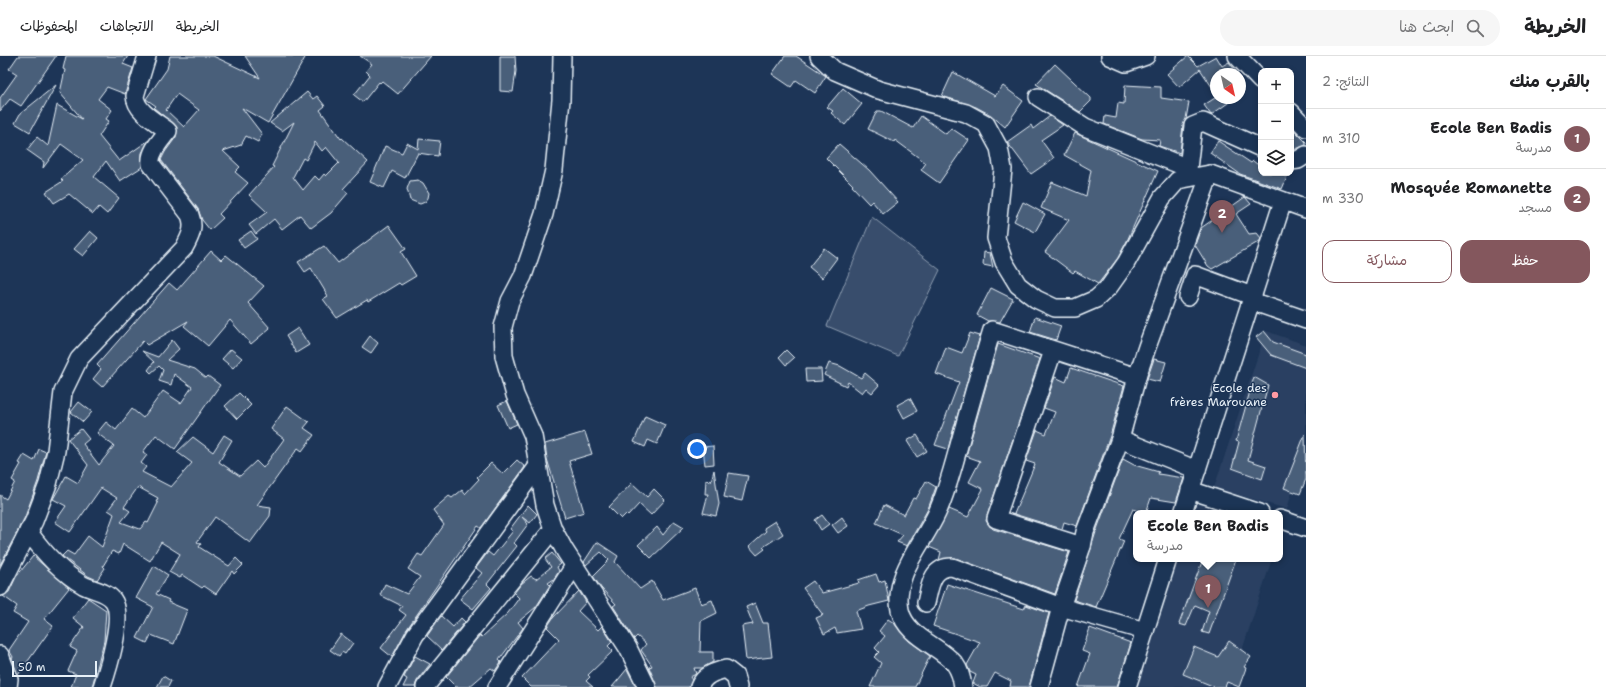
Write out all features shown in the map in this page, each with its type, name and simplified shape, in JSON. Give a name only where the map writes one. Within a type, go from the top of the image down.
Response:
[{"type":"street","points":[[0,587],[34,521],[48,484],[56,451],[63,392],[79,359],[184,248],[192,234],[194,224],[190,215],[151,164],[150,158],[154,149],[168,131],[139,108],[135,102],[135,96],[147,56]]},
{"type":"street","points":[[562,56],[561,100],[554,170],[544,214],[523,276],[510,301],[503,327],[504,356],[515,395],[533,436],[545,505],[554,529],[574,566],[628,648],[647,687]]},
{"type":"street","points":[[819,56],[835,71],[879,90],[966,113],[986,124],[1000,148],[1003,169],[996,238],[1004,262],[1018,285],[1036,299],[1055,308],[1075,308],[1096,299],[1109,287],[1126,263],[1162,198],[1187,172],[1193,126],[1203,122],[1258,147]]},
{"type":"street","points":[[1110,56],[1126,63],[1146,56]]},
{"type":"street","points":[[1237,56],[1258,78]]},
{"type":"street","points":[[1038,97],[1085,127],[1187,172],[1210,174],[1306,209]]},
{"type":"street","points":[[1294,115],[1306,128]]},
{"type":"street","points":[[1294,161],[1306,155]]},
{"type":"street","points":[[1039,687],[1061,607],[1082,546],[1085,532],[1120,439],[1136,377],[1210,174]]},
{"type":"street","points":[[1184,510],[1283,201]]},
{"type":"street","points":[[1188,297],[1195,276],[1306,320]]},
{"type":"street","points":[[963,687],[955,665],[911,629],[905,622],[900,612],[898,597],[901,583],[910,562],[937,513],[948,482],[992,330],[1053,352],[1136,377]]},
{"type":"street","points":[[1053,352],[996,519],[1082,546]]},
{"type":"street","points":[[1120,439],[1197,470]]},
{"type":"street","points":[[387,687],[415,635],[538,466]]},
{"type":"street","points":[[1190,490],[1251,510]]},
{"type":"street","points":[[1283,520],[1306,528]]},
{"type":"street","points":[[425,687],[554,529]]},
{"type":"street","points":[[28,531],[48,557],[66,572],[83,585],[107,595],[114,601],[117,612],[117,634],[102,687]]},
{"type":"street","points":[[1127,687],[1167,562]]},
{"type":"street","points":[[499,684],[574,566]]},
{"type":"street","points":[[926,603],[934,574],[943,567],[947,567],[1061,607],[1145,631]]},
{"type":"street","points":[[0,655],[9,679],[8,687]]},
{"type":"street","points":[[699,687],[701,682],[711,673],[726,669],[735,676],[738,687]]},
{"type":"shaded area","points":[[872,217],[940,270],[898,356],[827,326]]},
{"type":"shaded area","name":"Ecole des frères Marouane","points":[[1266,331],[1306,345],[1306,446],[1287,509],[1214,488]]},
{"type":"shaded area","points":[[1192,500],[1223,510],[1190,510]]},
{"type":"shaded area","points":[[1174,562],[1271,562],[1230,687],[1137,687]]},
{"type":"building","points":[[18,56],[56,56],[21,106],[10,99],[0,111],[0,98],[17,74],[9,69]]},
{"type":"building","points":[[66,56],[128,56],[123,64],[133,68],[125,94],[107,87],[98,99],[112,110],[106,119],[109,121],[99,136],[119,161],[149,140],[142,153],[142,167],[120,181],[106,161],[94,177],[119,198],[107,214],[99,207],[93,214],[69,194],[54,203],[46,192],[63,181],[61,179],[83,160],[61,144],[43,168],[44,162],[27,150],[37,137],[48,146],[57,105],[82,119],[60,93],[65,70],[63,69]]},
{"type":"building","points":[[170,56],[213,56],[260,78],[245,56],[306,56],[268,123],[242,108],[262,134],[258,142],[246,136],[241,145],[223,151],[240,167],[235,172],[248,183],[219,214],[223,218],[210,230],[202,220],[198,209],[161,160],[176,137],[177,127],[154,108],[156,106],[146,99],[167,69]],"holes":[[[177,94],[199,110],[184,127],[166,110]]]},
{"type":"building","points":[[360,56],[431,56],[398,94],[382,81],[380,83],[379,82],[363,102],[354,95],[370,75],[366,71],[372,64]]},
{"type":"building","points":[[500,56],[515,56],[516,71],[513,92],[500,91]]},
{"type":"building","points":[[785,56],[796,56],[826,76],[815,93],[796,80],[791,87],[772,74]]},
{"type":"building","points":[[1188,56],[1198,66],[1216,56],[1222,66],[1229,62],[1234,68],[1210,68],[1210,84],[1200,69],[1179,87],[1167,74]]},
{"type":"building","points":[[1055,64],[1091,98],[1091,101],[1080,112],[1036,84]]},
{"type":"building","points":[[953,72],[995,96],[1003,86],[1023,101],[1005,127],[991,115],[976,107],[942,96]]},
{"type":"building","points":[[56,85],[30,132],[15,123],[20,114]]},
{"type":"building","points":[[1125,85],[1161,87],[1161,98],[1189,102],[1186,119],[1183,125],[1180,153],[1159,146],[1160,140],[1142,139],[1104,124],[1105,116],[1116,118],[1118,103],[1124,104]]},
{"type":"building","points":[[843,88],[862,104],[845,125],[831,113],[833,111],[827,107]]},
{"type":"building","points":[[307,92],[313,99],[317,96],[325,106],[320,110],[341,139],[342,138],[368,162],[343,189],[348,193],[331,213],[311,228],[300,215],[282,229],[274,219],[256,234],[249,225],[267,212],[249,195],[274,167],[272,166],[294,122],[282,131],[270,123]],"holes":[[[315,142],[322,151],[326,147],[339,163],[326,176],[324,174],[319,180],[315,176],[303,190],[293,177],[303,158],[306,160]]]},
{"type":"building","points":[[1210,101],[1210,104],[1227,104],[1211,115],[1204,105]]},
{"type":"building","points":[[877,111],[881,111],[913,128],[921,116],[946,134],[951,128],[969,140],[939,183],[921,170],[926,163],[895,140],[894,142],[868,129]]},
{"type":"building","points":[[1050,116],[1063,125],[1041,140],[1054,158],[1031,174],[1007,142],[1031,125],[1033,129]]},
{"type":"building","points":[[1294,130],[1306,142],[1306,145],[1294,150]]},
{"type":"building","points":[[1075,133],[1158,171],[1118,258],[1098,284],[1075,271],[1073,273],[1045,252],[1069,220],[1041,208],[1052,182],[1086,196],[1091,170],[1064,155]]},
{"type":"building","points":[[419,139],[440,141],[438,156],[418,153],[405,178],[392,171],[384,188],[370,182],[385,146],[402,153],[407,143],[418,149]]},
{"type":"building","points":[[1218,141],[1251,163],[1253,161],[1258,165],[1258,176],[1287,177],[1282,189],[1240,174],[1210,153]]},
{"type":"building","points":[[839,144],[869,170],[898,202],[883,214],[872,201],[869,204],[852,186],[853,185],[826,158]]},
{"type":"building","points":[[418,180],[423,183],[429,193],[425,202],[420,204],[410,200],[407,189],[410,181]]},
{"type":"building","points":[[1245,197],[1251,204],[1236,214],[1249,234],[1257,233],[1261,238],[1260,241],[1212,269],[1208,266],[1195,245],[1201,228]]},
{"type":"building","points":[[1023,202],[1045,214],[1035,232],[1014,221]]},
{"type":"building","points":[[389,225],[406,249],[401,252],[416,276],[401,285],[399,283],[368,302],[367,300],[337,318],[323,299],[328,296],[311,268],[305,272],[298,262],[324,246],[338,263]]},
{"type":"building","points":[[90,231],[98,238],[83,256],[74,249]]},
{"type":"building","points":[[251,231],[257,239],[244,248],[238,240]]},
{"type":"building","points":[[824,248],[837,258],[822,278],[809,267]]},
{"type":"building","points":[[211,251],[221,260],[226,255],[264,286],[248,303],[270,328],[251,344],[230,320],[208,346],[184,326],[188,321],[147,345],[143,341],[102,387],[93,379],[101,369],[97,365],[169,283],[177,290]]},
{"type":"building","points":[[984,252],[990,253],[993,267],[983,265]]},
{"type":"building","points":[[991,288],[1013,299],[1000,322],[988,321],[977,315]]},
{"type":"building","points":[[1035,317],[1061,326],[1056,340],[1030,332]]},
{"type":"building","points":[[298,328],[309,345],[296,353],[286,336]]},
{"type":"building","points":[[1264,331],[1273,342],[1306,354],[1306,368],[1271,355],[1256,337]]},
{"type":"building","points":[[970,333],[980,336],[948,449],[935,445],[959,382],[936,374],[946,347],[962,353]]},
{"type":"building","points":[[370,336],[378,343],[371,353],[362,347]]},
{"type":"building","points":[[172,340],[179,349],[167,360],[195,369],[206,378],[208,376],[220,385],[175,449],[156,435],[143,452],[147,455],[141,463],[146,467],[142,472],[171,487],[192,463],[177,452],[193,437],[213,452],[224,435],[232,440],[219,462],[240,476],[256,461],[263,468],[284,439],[271,429],[287,406],[309,422],[304,428],[314,435],[302,451],[298,448],[257,505],[271,507],[270,516],[250,543],[215,517],[197,542],[201,544],[199,547],[229,566],[236,558],[243,565],[234,574],[232,571],[216,594],[204,586],[202,588],[182,575],[180,578],[169,572],[180,554],[161,542],[150,561],[123,544],[119,554],[112,551],[103,566],[105,568],[97,580],[88,576],[62,556],[67,551],[74,555],[88,536],[102,547],[114,514],[108,510],[117,498],[101,488],[70,532],[55,522],[66,506],[53,499],[66,476],[78,483],[88,465],[68,439],[81,429],[89,439],[83,444],[99,465],[114,446],[97,433],[106,422],[116,430],[132,409],[143,418],[163,391],[181,403],[192,387],[174,374],[171,385],[159,381],[163,370],[159,366],[151,373],[148,370],[154,362],[142,351],[158,357]],"holes":[[[138,487],[158,498],[156,502],[158,503],[148,523],[146,522],[140,529],[121,522],[130,511],[124,507]]]},
{"type":"building","points":[[998,344],[1040,359],[986,521],[993,529],[1069,552],[1055,594],[955,558],[939,560],[941,552],[929,547],[949,509],[968,517],[983,489],[969,482],[980,461],[966,456]]},
{"type":"building","points":[[231,349],[242,358],[233,368],[222,359]]},
{"type":"building","points":[[786,350],[794,358],[786,365],[779,357]]},
{"type":"building","points":[[1154,359],[1166,362],[1160,382],[1147,379]]},
{"type":"building","points":[[829,363],[840,366],[861,378],[865,373],[879,385],[872,393],[866,388],[862,393],[848,382],[846,386],[824,375]]},
{"type":"building","points":[[1071,368],[1124,386],[1110,436],[1077,526],[1064,522],[1062,529],[1014,514],[1035,464],[1026,461],[1037,430],[1046,434],[1055,412],[1044,408],[1055,377],[1066,382]]},
{"type":"building","points":[[805,369],[821,369],[822,381],[806,382]]},
{"type":"building","points":[[1254,377],[1268,385],[1248,460],[1266,466],[1262,479],[1232,468],[1239,442],[1236,441]]},
{"type":"building","points":[[239,393],[251,405],[237,419],[225,406]]},
{"type":"building","points":[[910,398],[917,411],[904,418],[897,405]]},
{"type":"building","points":[[507,401],[517,424],[508,428],[498,405]]},
{"type":"building","points":[[79,402],[92,412],[83,422],[71,412]]},
{"type":"building","points":[[645,416],[665,425],[657,444],[648,440],[645,447],[634,442]]},
{"type":"building","points":[[585,432],[592,454],[569,461],[584,512],[565,518],[547,459],[545,444]]},
{"type":"building","points":[[1305,434],[1306,479],[1300,494],[1284,488]]},
{"type":"building","points":[[917,435],[927,451],[917,457],[907,441]]},
{"type":"building","points":[[713,446],[714,464],[705,465],[703,447]]},
{"type":"building","points":[[39,449],[46,452],[38,481],[25,517],[0,565],[0,495],[6,499],[15,482],[12,480],[24,455],[34,461]]},
{"type":"building","points":[[1123,459],[1134,465],[1159,472],[1158,474],[1184,478],[1176,502],[1151,498],[1147,510],[1133,509],[1119,539],[1124,541],[1096,607],[1074,600],[1096,532]]},
{"type":"building","points":[[517,460],[525,467],[481,528],[478,526],[407,629],[392,657],[381,648],[406,615],[399,610],[402,606],[380,595],[385,584],[407,594],[420,577],[408,569],[418,554],[422,556],[444,525],[433,510],[449,496],[452,498],[462,490],[465,494],[479,479],[477,477],[491,463],[503,474]]},
{"type":"building","points":[[714,470],[719,504],[716,516],[703,513],[708,494],[705,494],[706,480],[711,481]]},
{"type":"building","points":[[729,473],[748,476],[742,501],[724,497]]},
{"type":"building","points":[[926,481],[936,487],[928,509],[907,546],[897,542],[903,535],[876,523],[884,505],[904,515],[913,498],[916,499]]},
{"type":"building","points":[[632,483],[647,497],[654,489],[665,500],[651,515],[639,504],[628,516],[626,514],[621,519],[609,507]]},
{"type":"building","points":[[528,505],[537,514],[530,523],[522,517],[528,524],[514,543],[517,546],[487,584],[491,588],[473,609],[460,599],[482,573],[476,568],[488,552],[493,556],[513,531],[510,529]]},
{"type":"building","points":[[822,515],[829,524],[821,530],[815,520]]},
{"type":"building","points":[[842,517],[848,526],[838,533],[832,525]]},
{"type":"building","points":[[674,521],[684,527],[651,558],[638,545],[657,527],[663,535]]},
{"type":"building","points":[[775,521],[783,534],[763,547],[765,549],[757,555],[749,546],[766,531],[764,528]]},
{"type":"building","points":[[597,542],[618,556],[615,562],[640,589],[652,581],[663,600],[695,588],[701,604],[712,600],[717,613],[701,621],[700,652],[713,652],[713,662],[702,668],[694,668],[696,674],[690,677],[692,680],[689,687],[657,687],[649,667],[652,666],[641,650],[646,644],[637,636],[634,639],[613,606],[616,604],[601,588],[593,576],[609,560],[601,552],[586,565],[584,562]]},
{"type":"building","points":[[552,553],[561,564],[557,567],[559,571],[554,579],[548,583],[550,585],[536,607],[518,622],[523,628],[499,660],[501,662],[495,671],[491,668],[469,687],[456,687],[446,677],[480,635],[482,637],[508,613],[519,598],[514,593],[521,584],[531,576],[536,579],[551,567],[545,559]]},
{"type":"building","points":[[33,556],[69,588],[44,619],[53,626],[18,675],[12,659],[13,657],[9,650],[28,622],[13,613],[17,606],[3,596],[9,592],[16,577]]},
{"type":"building","points":[[1202,562],[1235,562],[1209,634],[1202,632],[1209,611],[1195,605],[1186,626],[1179,624]]},
{"type":"building","points":[[154,566],[168,575],[156,594],[169,600],[168,602],[187,610],[174,644],[151,635],[147,643],[137,638],[153,607],[136,598]]},
{"type":"building","points":[[876,574],[879,582],[885,580],[889,601],[856,611],[861,629],[837,633],[835,628],[824,634],[816,618],[823,615],[803,588],[813,581],[822,593],[859,583],[858,580]]},
{"type":"building","points":[[947,584],[1024,609],[1026,605],[1049,613],[1029,687],[1010,687],[1011,681],[995,673],[987,687],[980,687],[973,683],[976,675],[970,672],[967,665],[980,642],[933,626]]},
{"type":"building","points":[[579,591],[586,602],[578,611],[598,630],[602,626],[612,642],[608,646],[613,651],[588,675],[590,677],[586,681],[593,687],[531,687],[522,678],[559,639],[547,627],[553,618]]},
{"type":"building","points":[[88,598],[106,610],[104,641],[92,687],[71,687],[76,674],[68,671],[77,651],[70,647],[84,627],[73,618]]},
{"type":"building","points":[[755,603],[763,623],[768,623],[772,657],[746,660],[742,626],[753,624],[746,607]]},
{"type":"building","points":[[441,616],[453,627],[461,618],[465,622],[442,650],[427,636]]},
{"type":"building","points":[[888,619],[894,623],[909,641],[930,656],[915,687],[870,687],[881,663],[874,657],[879,652],[875,648],[885,636],[879,631]]},
{"type":"building","points":[[1090,628],[1131,643],[1117,687],[1078,687],[1090,654],[1082,651]]},
{"type":"building","points":[[341,634],[353,643],[345,654],[342,652],[339,656],[330,650]]},
{"type":"building","points":[[1229,641],[1251,657],[1244,667],[1246,668],[1239,687],[1227,682],[1225,687],[1215,687],[1183,674],[1194,647],[1218,657]]},
{"type":"building","points":[[415,656],[430,664],[417,681],[415,687],[403,687],[407,679],[404,677]]},
{"type":"building","points":[[627,669],[636,687],[612,687],[618,680]]},
{"type":"building","points":[[163,676],[171,681],[168,687],[157,687]]},
{"type":"place","name":"Mosquée Romanette","points":[[1222,233]]},
{"type":"place","name":"Ecole des frères Marouane","points":[[1275,395]]},
{"type":"place","name":"Ecole Ben Badis","points":[[1208,608]]}]
